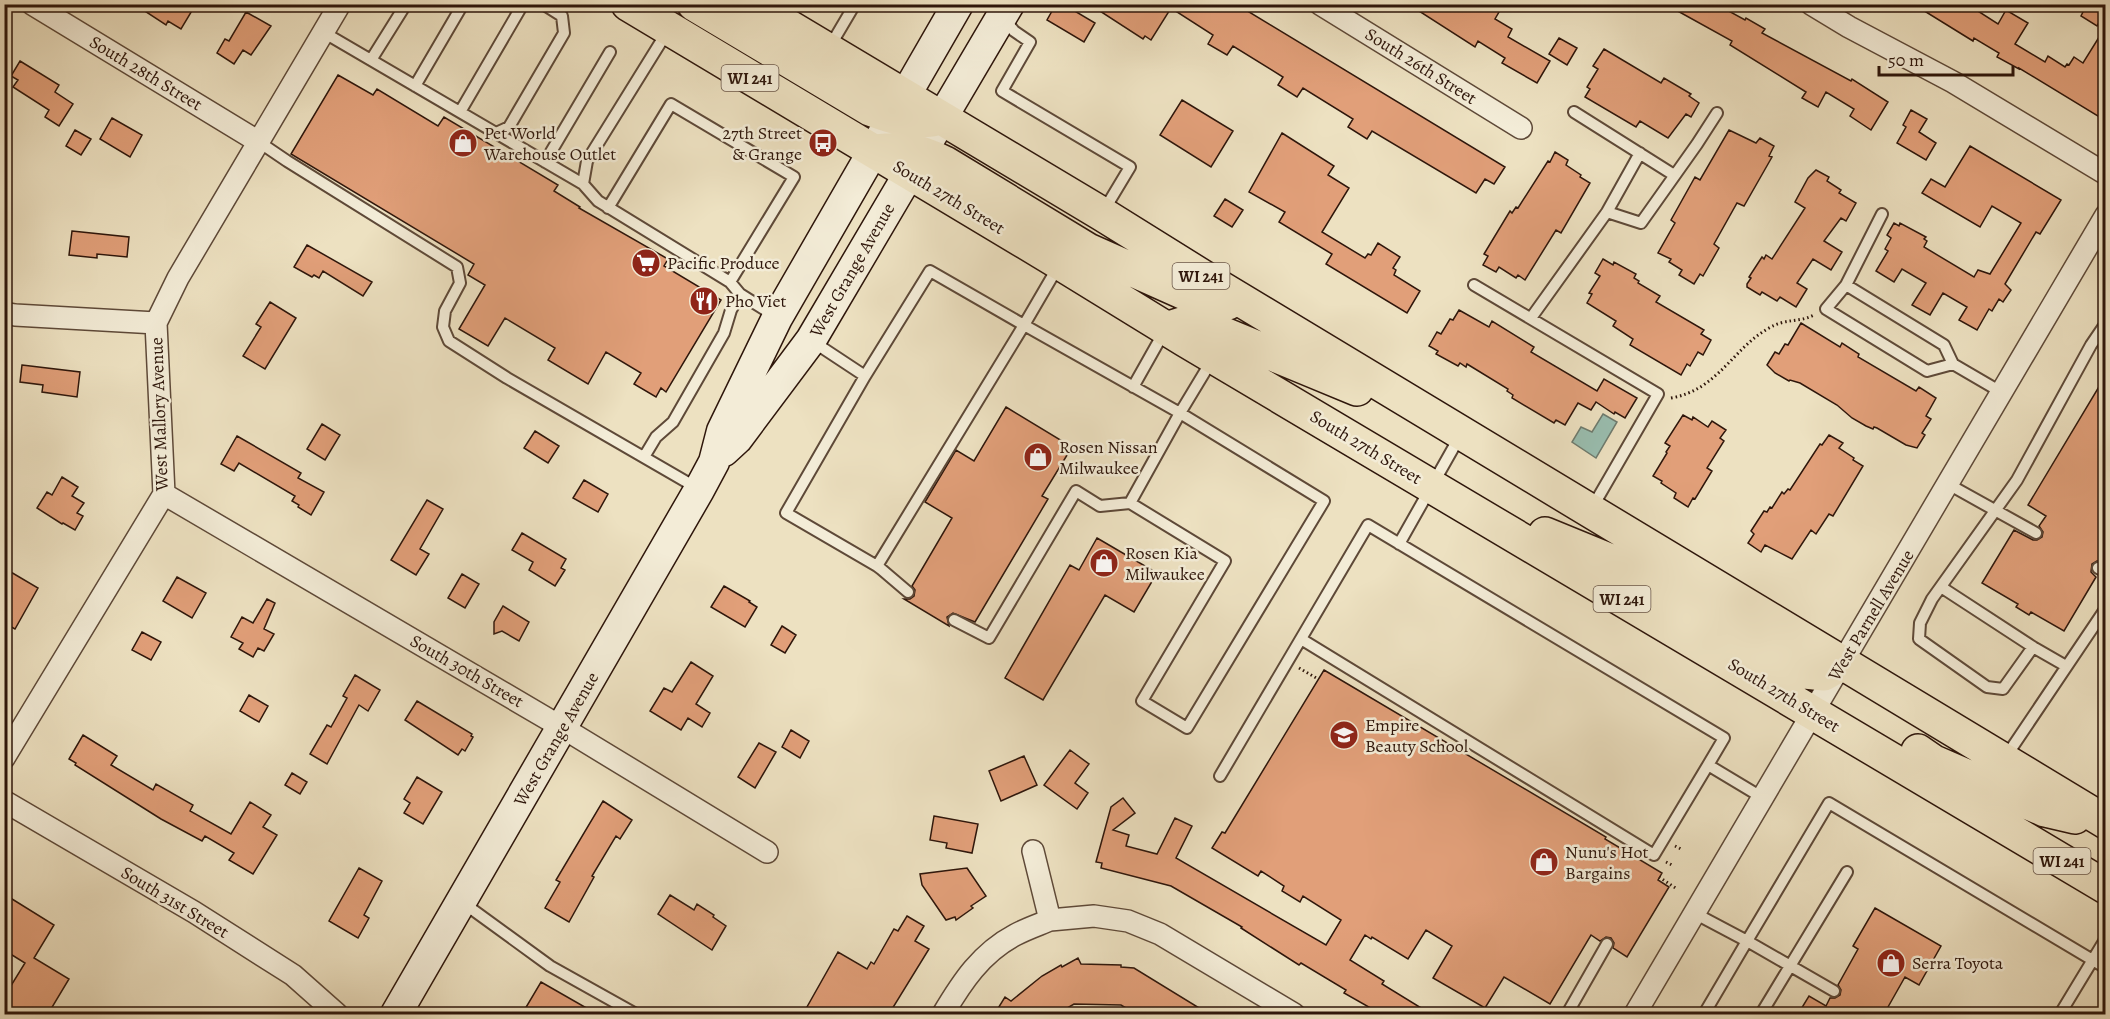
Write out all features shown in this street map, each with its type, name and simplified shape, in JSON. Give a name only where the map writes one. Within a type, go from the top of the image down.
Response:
[{"type":"main road","name":"South 27th Street","points":[[628,4],[872,151]]},
{"type":"main road","points":[[694,4],[870,109],[898,107]]},
{"type":"main road","name":"WI 241","points":[[766,8],[827,51],[898,107],[940,119],[1102,214],[2106,824]]},
{"type":"main road","points":[[872,151],[898,149],[915,162],[945,163],[1088,250],[1189,295],[1257,310]]},
{"type":"main road","name":"South 27th Street","points":[[915,162],[1060,263],[1166,329],[2106,887]]},
{"type":"main road","points":[[1166,329],[1185,323],[1207,327],[1354,389],[1400,396]]},
{"type":"main road","points":[[1461,504],[1532,529],[1638,572],[1805,672],[1824,674],[1842,663]]},
{"type":"main road","points":[[1813,713],[1834,707],[1850,709],[1934,762],[2045,810],[2106,824]]},
{"type":"street","name":"South 28th Street","points":[[32,4],[259,142]]},
{"type":"street","name":"West Mallory Avenue","points":[[4,758],[164,494],[156,323],[178,278],[340,4]]},
{"type":"street","name":"West Grange Avenue","points":[[396,1014],[699,490],[714,462],[722,431],[777,318],[958,4]]},
{"type":"street","name":"South 26th Street","points":[[1320,4],[1521,128]]},
{"type":"street","points":[[1811,4],[1849,27],[1953,82],[2106,174]]},
{"type":"street","name":"West Grange Avenue","points":[[714,462],[737,439],[811,340],[940,119],[998,8]]},
{"type":"street","name":"West Parnell Avenue","points":[[1635,1014],[2106,215]]},
{"type":"street","points":[[4,313],[156,323]]},
{"type":"street","points":[[777,318],[811,340]]},
{"type":"street","name":"South 30th Street","points":[[164,494],[563,728],[767,852]]},
{"type":"street","name":"South 31st Street","points":[[4,801],[194,912],[293,975],[337,1014]]},
{"type":"street","points":[[1033,851],[1050,920]]},
{"type":"street","points":[[943,1014],[964,980],[982,958],[1014,935],[1050,920],[1094,916],[1128,921],[1161,934],[1294,1014]]},
{"type":"lane","points":[[371,60],[406,4]]},
{"type":"lane","points":[[415,86],[463,4]]},
{"type":"lane","points":[[460,112],[523,4]]},
{"type":"lane","points":[[496,133],[509,127],[564,33],[562,16],[543,4]]},
{"type":"lane","points":[[827,51],[855,4]]},
{"type":"lane","points":[[998,8],[1014,31],[1030,42],[1002,91],[1130,167],[1102,214]]},
{"type":"lane","points":[[583,184],[586,161],[669,29]]},
{"type":"lane","points":[[322,32],[583,184],[598,201],[608,208],[730,282],[740,294],[777,318]]},
{"type":"lane","points":[[545,162],[610,52]]},
{"type":"lane","points":[[608,208],[671,104],[794,177],[730,282]]},
{"type":"lane","points":[[1574,112],[1674,175]]},
{"type":"lane","points":[[1607,212],[1641,223],[1716,113]]},
{"type":"lane","points":[[259,142],[457,267],[460,283],[445,311],[443,327],[449,341],[507,378],[699,490]]},
{"type":"lane","points":[[1531,318],[1607,212],[1640,153]]},
{"type":"lane","points":[[1882,214],[1846,285],[1826,309],[1927,371],[1953,364]]},
{"type":"lane","points":[[877,566],[1060,263]]},
{"type":"lane","points":[[908,592],[877,566],[786,513],[865,376],[930,271],[1180,413],[1323,501],[1187,728],[1142,701],[1225,561],[1130,503],[1100,506],[1076,491],[989,638],[954,620]]},
{"type":"lane","points":[[1474,285],[1658,394],[1590,511]]},
{"type":"lane","points":[[1846,285],[1944,345],[1953,364],[2001,393]]},
{"type":"lane","points":[[644,457],[656,437],[673,422],[724,333],[731,310],[740,294]]},
{"type":"lane","points":[[2033,647],[2003,689],[1987,687],[1919,639],[1920,623],[1932,599],[2018,480],[2091,345],[2106,323]]},
{"type":"lane","points":[[1134,387],[1166,329]]},
{"type":"lane","points":[[811,340],[865,376]]},
{"type":"lane","points":[[1130,503],[1214,357]]},
{"type":"lane","points":[[1399,544],[1461,433]]},
{"type":"lane","points":[[1948,484],[2036,533]]},
{"type":"lane","points":[[1220,776],[1300,639],[1368,525],[1724,738],[1654,855],[1300,639]]},
{"type":"lane","points":[[1941,587],[2066,666]]},
{"type":"lane","points":[[2003,760],[2106,608]]},
{"type":"lane","points":[[1708,765],[1763,798]]},
{"type":"lane","points":[[1704,1014],[1829,803],[2106,968]]},
{"type":"lane","points":[[1761,1014],[1847,872]]},
{"type":"lane","points":[[462,902],[550,966],[636,1014]]},
{"type":"lane","points":[[1696,914],[1834,991]]},
{"type":"lane","points":[[2060,1014],[2106,938]]},
{"type":"lane","points":[[1567,1014],[1607,944]]},
{"type":"path","points":[[1658,394],[1669,399],[1682,396],[1716,377],[1751,341],[1768,328],[1785,321],[1804,320],[1826,309]]},
{"type":"path","points":[[1288,661],[1318,679]]},
{"type":"path","points":[[1659,877],[1677,889]]},
{"type":"shaded area","points":[[1603,414],[1617,422],[1596,458],[1572,442],[1581,427],[1592,432]]},
{"type":"building","points":[[134,4],[196,4],[181,29],[168,21],[166,25]]},
{"type":"building","points":[[1056,4],[1063,4],[1095,23],[1084,42],[1047,20]]},
{"type":"building","points":[[1089,4],[1236,4],[1505,167],[1494,184],[1485,179],[1476,193],[1372,131],[1367,139],[1348,127],[1353,119],[1303,88],[1297,97],[1278,85],[1283,77],[1233,46],[1227,55],[1208,44],[1213,35],[1171,8],[1151,40],[1145,36],[1143,39]]},
{"type":"building","points":[[1408,4],[1487,4],[1499,12],[1495,19],[1512,29],[1508,37],[1550,61],[1537,83],[1502,63],[1505,58],[1478,41],[1475,47]]},
{"type":"building","points":[[1665,4],[1716,4],[1745,20],[1746,18],[1765,29],[1762,33],[1851,81],[1852,79],[1888,102],[1871,130],[1850,116],[1854,109],[1826,92],[1818,107],[1802,98],[1806,92],[1730,45],[1732,41]]},
{"type":"building","points":[[1913,4],[1967,4],[1998,24],[2006,10],[2028,23],[2015,44],[2045,62],[2048,56],[2065,67],[2074,57],[2083,63],[2106,26],[2106,121],[1997,57],[1999,53],[1974,38],[1973,41]]},
{"type":"building","points":[[2087,4],[2098,4],[2106,9],[2097,26],[2081,16]]},
{"type":"building","points":[[246,12],[271,26],[251,55],[243,50],[234,64],[217,53],[225,39],[229,41]]},
{"type":"building","points":[[1559,38],[1577,48],[1567,65],[1549,54]]},
{"type":"building","points":[[1604,49],[1661,83],[1664,78],[1691,94],[1689,96],[1699,103],[1691,117],[1686,114],[1668,138],[1640,121],[1636,127],[1585,97],[1590,89],[1587,87],[1598,69],[1593,66]]},
{"type":"building","points":[[20,61],[59,85],[55,92],[73,104],[59,126],[45,117],[49,110],[13,87],[18,80],[11,76]]},
{"type":"building","points":[[338,75],[373,95],[377,89],[438,126],[444,117],[558,185],[554,191],[668,259],[664,266],[721,300],[666,392],[661,388],[656,397],[634,384],[641,373],[606,352],[588,384],[548,360],[555,348],[505,318],[488,346],[459,329],[485,285],[468,275],[474,264],[291,154]]},
{"type":"building","points":[[1182,100],[1233,131],[1211,167],[1160,135]]},
{"type":"building","points":[[1911,110],[1927,119],[1919,132],[1936,143],[1926,160],[1897,143],[1906,127],[1903,125]]},
{"type":"building","points":[[112,118],[142,135],[130,157],[100,139]]},
{"type":"building","points":[[75,130],[91,139],[81,155],[66,146]]},
{"type":"building","points":[[1729,130],[1756,143],[1760,138],[1774,146],[1769,156],[1772,157],[1744,206],[1737,203],[1714,244],[1719,248],[1703,276],[1700,274],[1694,284],[1679,275],[1682,270],[1669,262],[1671,259],[1658,253],[1675,223],[1671,220],[1695,177],[1700,180]]},
{"type":"building","points":[[1282,133],[1334,166],[1328,175],[1349,188],[1322,232],[1365,258],[1368,254],[1371,255],[1378,243],[1400,257],[1393,268],[1396,270],[1394,275],[1420,291],[1407,313],[1326,264],[1332,254],[1279,222],[1285,212],[1249,192]]},
{"type":"building","points":[[1970,146],[2061,200],[2040,234],[2036,232],[2005,284],[2011,290],[2003,302],[1999,299],[1992,311],[1989,309],[1977,330],[1959,320],[1967,307],[1943,293],[1930,315],[1912,305],[1926,283],[1902,269],[1894,282],[1876,271],[1888,251],[1885,249],[1891,238],[1887,235],[1894,223],[1899,226],[1900,223],[1926,237],[1924,247],[1974,277],[1978,270],[1990,274],[2021,223],[1992,206],[1980,227],[1922,193],[1931,179],[1945,187]]},
{"type":"building","points":[[1555,152],[1568,160],[1566,165],[1590,183],[1561,233],[1556,230],[1525,280],[1518,275],[1516,278],[1499,267],[1496,272],[1483,265],[1488,256],[1484,254],[1510,211],[1512,213],[1516,207],[1518,208]]},
{"type":"building","points":[[1816,170],[1829,177],[1827,181],[1841,190],[1839,193],[1856,203],[1846,221],[1841,218],[1824,241],[1842,252],[1831,270],[1813,259],[1797,283],[1807,289],[1796,307],[1780,297],[1777,301],[1762,292],[1760,295],[1747,287],[1747,284],[1762,257],[1764,259],[1766,255],[1772,259],[1805,208],[1795,202],[1808,178]]},
{"type":"building","points":[[1225,199],[1243,210],[1232,227],[1214,216]]},
{"type":"building","points":[[72,231],[129,237],[127,257],[97,254],[97,258],[69,255]]},
{"type":"building","points":[[307,245],[372,282],[363,296],[323,271],[319,278],[314,275],[312,277],[294,267]]},
{"type":"building","points":[[1603,259],[1613,265],[1614,262],[1636,274],[1634,278],[1639,281],[1638,283],[1660,296],[1656,302],[1704,330],[1701,334],[1711,340],[1703,355],[1698,352],[1690,366],[1687,364],[1681,375],[1630,345],[1633,339],[1613,326],[1616,321],[1587,303],[1592,294],[1589,293],[1600,276],[1595,273]]},
{"type":"building","points":[[270,302],[296,318],[265,369],[243,356],[261,327],[256,324]]},
{"type":"building","points":[[1459,310],[1489,327],[1492,321],[1534,347],[1531,352],[1597,391],[1604,379],[1637,398],[1625,418],[1615,412],[1614,414],[1596,402],[1591,410],[1578,403],[1565,425],[1556,420],[1554,423],[1512,398],[1513,395],[1507,391],[1508,389],[1467,364],[1466,367],[1460,363],[1458,366],[1436,354],[1438,351],[1429,346],[1437,332],[1441,334]]},
{"type":"building","points":[[1801,323],[1840,347],[1842,343],[1859,354],[1858,357],[1916,391],[1919,387],[1936,398],[1926,416],[1931,419],[1922,433],[1925,435],[1917,448],[1906,445],[1877,428],[1866,426],[1837,405],[1800,383],[1789,381],[1775,373],[1767,365],[1775,352],[1779,354],[1785,344],[1788,345]]},
{"type":"building","points":[[22,365],[80,372],[77,397],[42,392],[43,385],[20,382]]},
{"type":"building","points":[[2106,375],[2106,555],[2102,561],[2092,564],[2091,572],[2096,577],[2064,631],[2031,612],[2029,615],[2016,607],[2018,604],[1982,583],[2014,530],[2033,540],[2042,537],[2043,532],[2039,526],[2046,516],[2028,505]]},
{"type":"building","points":[[1006,407],[1072,447],[1042,496],[1048,499],[975,622],[953,613],[947,617],[949,626],[904,599],[914,596],[915,590],[912,586],[952,518],[925,502],[956,450],[974,461]]},
{"type":"building","points":[[1683,415],[1692,420],[1693,417],[1708,427],[1712,421],[1726,430],[1720,438],[1724,441],[1707,468],[1712,471],[1688,507],[1674,498],[1676,493],[1653,476],[1670,446],[1665,443]]},
{"type":"building","points":[[322,424],[340,435],[325,460],[307,449]]},
{"type":"building","points":[[535,431],[559,446],[548,463],[524,448]]},
{"type":"building","points":[[1829,435],[1843,443],[1839,448],[1863,466],[1833,516],[1829,514],[1816,534],[1811,530],[1792,559],[1765,545],[1761,552],[1748,543],[1754,534],[1751,531],[1764,511],[1767,512],[1770,507],[1772,508],[1782,492],[1784,494],[1788,489],[1790,490],[1820,444],[1822,445]]},
{"type":"building","points":[[237,436],[301,473],[298,478],[324,492],[311,515],[292,501],[295,496],[239,463],[234,471],[221,464]]},
{"type":"building","points":[[62,477],[78,487],[72,496],[84,503],[77,513],[83,516],[75,530],[37,508],[47,492],[52,495]]},
{"type":"building","points":[[584,480],[608,494],[598,512],[573,498]]},
{"type":"building","points":[[427,500],[443,509],[420,549],[429,554],[416,575],[391,560]]},
{"type":"building","points":[[522,533],[566,559],[561,568],[565,570],[555,586],[529,570],[533,562],[512,550]]},
{"type":"building","points":[[1097,538],[1157,573],[1134,612],[1105,595],[1043,700],[1005,678],[1070,565],[1079,570]]},
{"type":"building","points":[[4,568],[38,588],[15,629],[4,623]]},
{"type":"building","points":[[462,574],[479,584],[465,608],[448,598]]},
{"type":"building","points":[[177,577],[206,593],[192,618],[163,601]]},
{"type":"building","points":[[724,586],[757,607],[745,627],[711,607]]},
{"type":"building","points":[[267,599],[275,603],[264,629],[274,634],[264,651],[258,648],[253,657],[239,649],[243,643],[231,637],[242,617],[253,623]]},
{"type":"building","points":[[503,606],[529,622],[519,641],[502,631],[494,634],[494,622]]},
{"type":"building","points":[[782,626],[796,635],[785,653],[771,645]]},
{"type":"building","points":[[142,632],[161,642],[151,660],[132,650]]},
{"type":"building","points":[[691,662],[713,676],[696,704],[710,713],[702,727],[688,718],[681,730],[650,711],[664,688],[672,692]]},
{"type":"building","points":[[1324,670],[1606,837],[1605,839],[1662,873],[1658,880],[1669,887],[1627,957],[1613,948],[1614,943],[1611,938],[1606,937],[1600,941],[1591,935],[1550,1004],[1504,977],[1485,1008],[1433,978],[1452,946],[1426,930],[1408,959],[1365,935],[1350,960],[1384,981],[1382,984],[1431,1014],[1381,1014],[1344,993],[1346,990],[1301,963],[1299,965],[1242,927],[1171,886],[1101,868],[1102,863],[1096,862],[1111,807],[1123,798],[1135,813],[1113,830],[1129,835],[1126,846],[1157,854],[1175,818],[1192,826],[1176,858],[1326,945],[1341,920],[1303,896],[1300,902],[1282,891],[1284,886],[1261,871],[1258,876],[1212,848],[1222,832],[1225,833]]},
{"type":"building","points":[[355,675],[380,690],[368,711],[359,705],[327,764],[310,754],[327,725],[331,727],[347,698],[343,696]]},
{"type":"building","points":[[249,695],[268,706],[259,722],[240,711]]},
{"type":"building","points":[[417,701],[472,734],[473,737],[465,751],[462,749],[458,755],[405,720]]},
{"type":"building","points":[[791,730],[809,741],[800,758],[782,747]]},
{"type":"building","points":[[83,735],[117,756],[111,765],[153,790],[156,784],[193,805],[190,811],[231,834],[250,802],[271,815],[263,827],[277,835],[253,874],[229,860],[234,853],[205,836],[202,841],[161,819],[75,765],[76,763],[69,759]]},
{"type":"building","points":[[759,743],[776,752],[755,788],[738,777]]},
{"type":"building","points":[[1070,750],[1089,764],[1075,783],[1088,793],[1077,809],[1044,785]]},
{"type":"building","points":[[1024,756],[1037,785],[1001,801],[989,771]]},
{"type":"building","points":[[292,773],[307,782],[300,794],[285,785]]},
{"type":"building","points":[[417,777],[442,792],[423,824],[404,813],[410,803],[404,799]]},
{"type":"building","points":[[603,801],[632,820],[620,839],[616,836],[592,876],[594,877],[569,922],[545,908],[560,882],[556,880]]},
{"type":"building","points":[[934,816],[978,824],[972,853],[946,848],[947,843],[930,840]]},
{"type":"building","points":[[359,868],[382,881],[364,915],[369,918],[358,938],[329,921]]},
{"type":"building","points":[[967,868],[986,896],[956,920],[955,917],[946,920],[922,885],[920,874]]},
{"type":"building","points":[[4,894],[54,925],[34,958],[69,979],[48,1014],[4,1014],[4,997],[25,963],[4,950]]},
{"type":"building","points":[[670,895],[694,910],[697,904],[726,926],[712,950],[658,914]]},
{"type":"building","name":"Serra Toyota","points":[[1875,908],[1941,946],[1919,985],[1905,977],[1884,1014],[1798,1014],[1809,996],[1826,1006],[1830,998],[1840,995],[1841,990],[1838,985],[1858,949],[1853,946]]},
{"type":"building","points":[[907,916],[924,926],[915,941],[929,949],[889,1014],[803,1014],[838,952],[867,969],[871,962],[874,964],[894,929],[898,931]]},
{"type":"building","points":[[1078,958],[1081,964],[1121,965],[1121,967],[1134,968],[1209,1014],[1136,1014],[1121,1005],[1074,1004],[1057,1014],[992,1014],[1005,997],[1011,1001],[1042,976]]},
{"type":"building","points":[[541,982],[597,1014],[522,1014]]},
{"type":"place","name":"Pet World Warehouse Outlet","points":[[463,143]]},
{"type":"place","name":"27th Street & Grange","points":[[823,143]]},
{"type":"place","name":"Pacific Produce","points":[[646,263]]},
{"type":"place","name":"Pho Viet","points":[[704,301]]},
{"type":"place","name":"Rosen Nissan Milwaukee","points":[[1038,457]]},
{"type":"place","name":"Rosen Kia Milwaukee","points":[[1104,563]]},
{"type":"place","name":"Empire Beauty School","points":[[1344,735]]},
{"type":"place","name":"Nunu's Hot Bargains","points":[[1544,862]]},
{"type":"place","name":"Serra Toyota","points":[[1891,963]]}]
